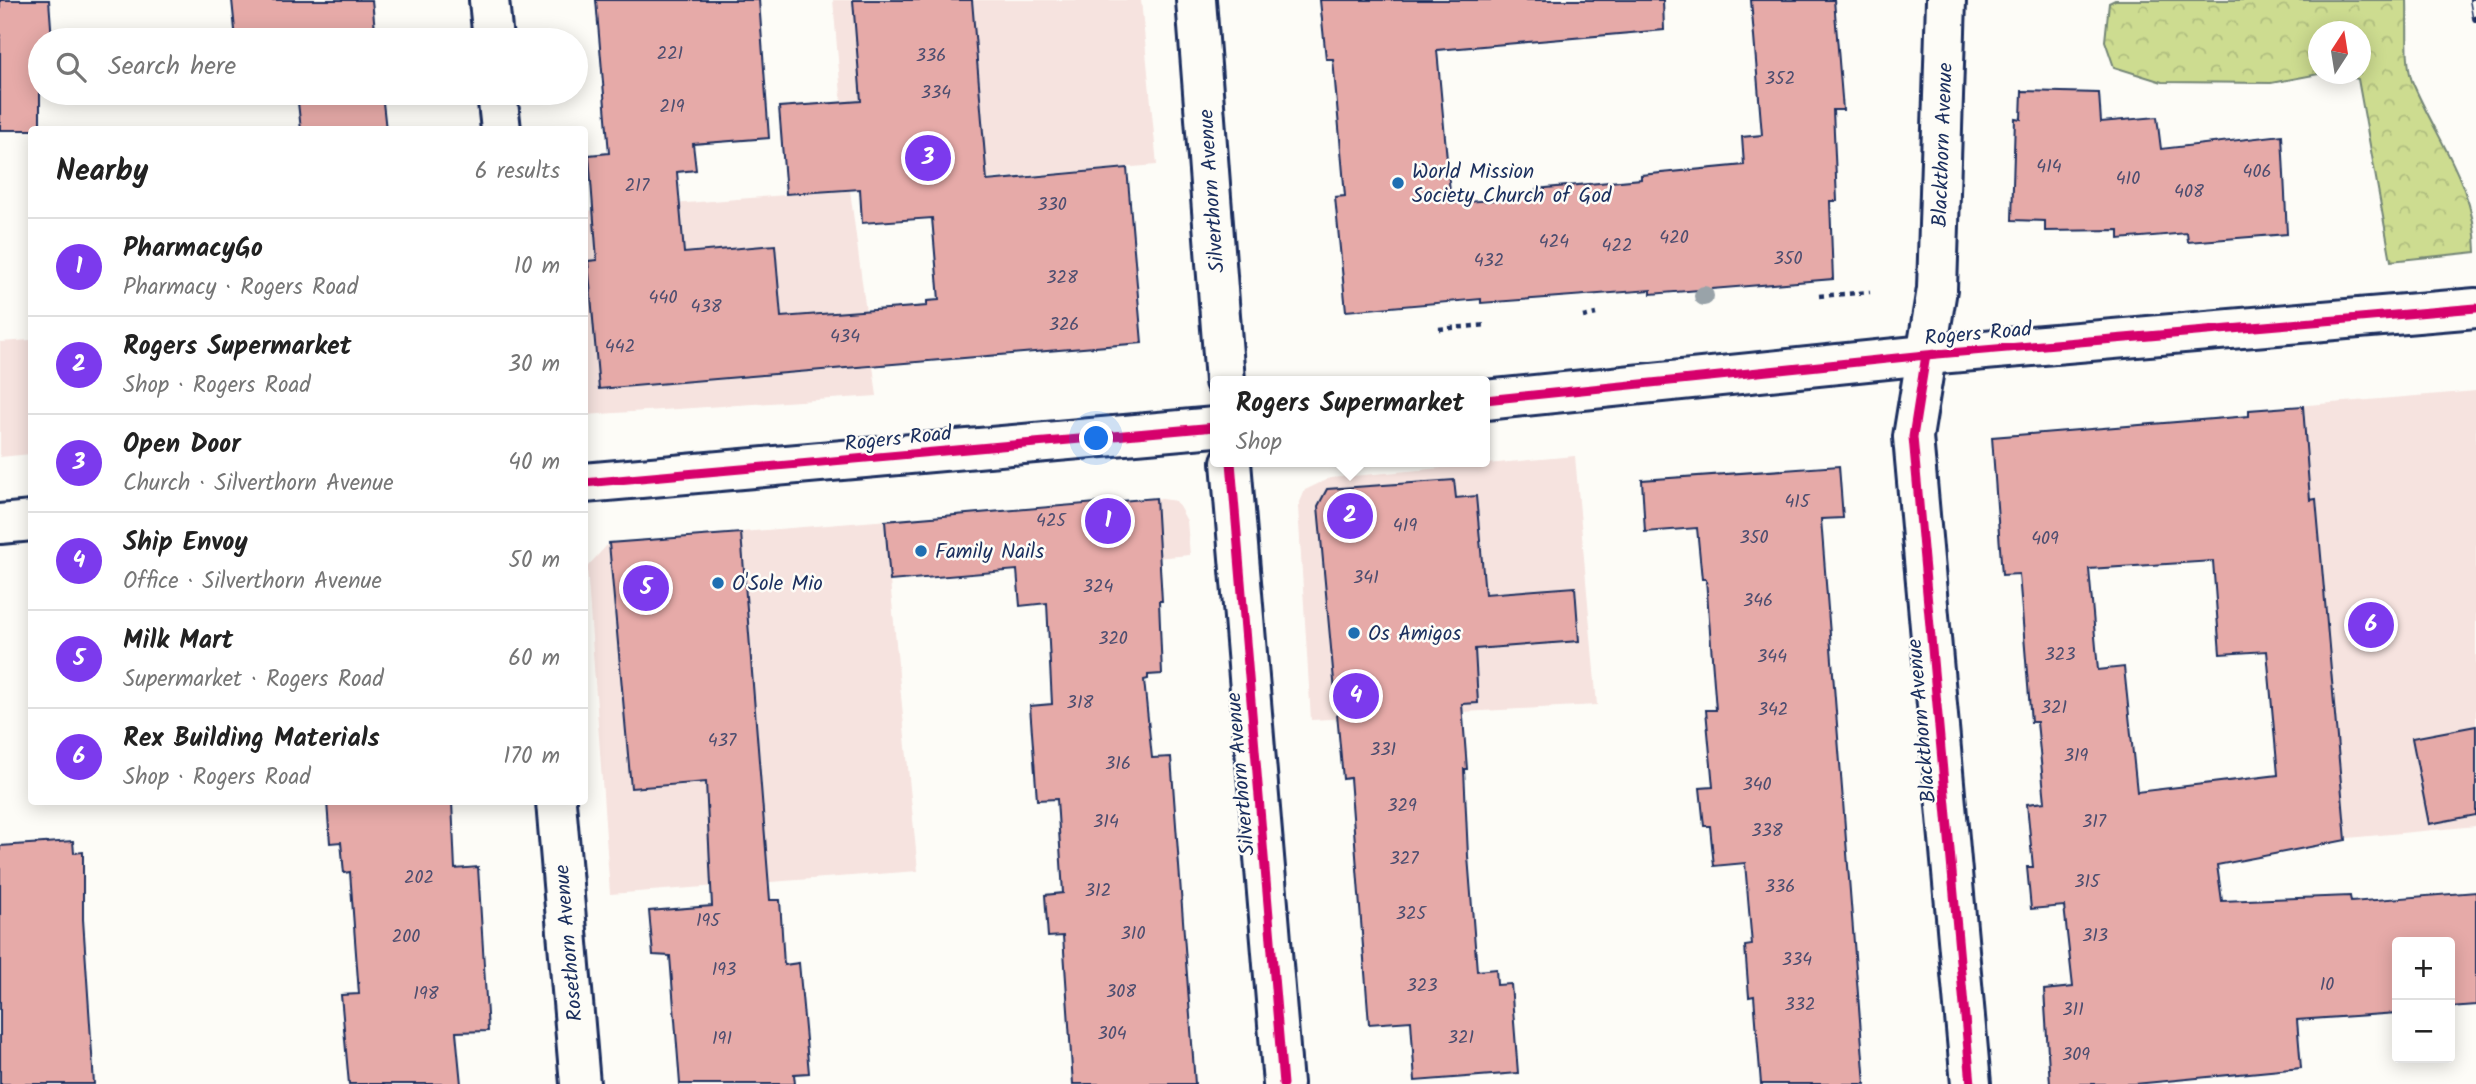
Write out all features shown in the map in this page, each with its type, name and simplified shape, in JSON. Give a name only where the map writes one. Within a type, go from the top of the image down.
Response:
[{"type":"street","points":[[489,0],[492,28]]},
{"type":"street","name":"Silverthorn Avenue","points":[[1196,0],[1225,376]]},
{"type":"street","name":"Blackthorn Avenue","points":[[1946,0],[1937,289],[1913,437],[1971,1084]]},
{"type":"street","points":[[498,105],[500,126]]},
{"type":"street","name":"Rogers Road","points":[[1490,399],[1926,355],[2476,308]]},
{"type":"street","name":"Rogers Road","points":[[588,483],[1210,428]]},
{"type":"street","name":"Silverthorn Avenue","points":[[1231,467],[1283,1084]]},
{"type":"street","points":[[0,524],[28,522]]},
{"type":"street","name":"Rosethorn Avenue","points":[[556,805],[580,1084]]},
{"type":"path","points":[[1819,296],[1870,292]]},
{"type":"path","points":[[1583,317],[1596,314]]},
{"type":"path","points":[[1439,329],[1487,325]]},
{"type":"shaded area","points":[[833,0],[1141,0],[1157,165],[850,190],[877,396],[588,415],[588,211],[849,190]]},
{"type":"shaded area","points":[[28,340],[28,454],[0,457],[0,342]]},
{"type":"shaded area","points":[[2476,391],[2476,826],[2284,844],[2249,410]]},
{"type":"shaded area","points":[[1575,456],[1597,705],[1311,720],[1298,507],[1305,490],[1330,478],[1452,467],[1490,467],[1490,464]]},
{"type":"shaded area","points":[[1156,498],[1176,501],[1187,521],[1190,555],[890,581],[918,871],[610,894],[588,581],[588,566],[609,543]]},
{"type":"green space","points":[[2115,0],[2407,0],[2408,53],[2412,81],[2462,184],[2474,228],[2476,252],[2391,261],[2359,84],[2371,84],[2371,21],[2308,21],[2308,76],[2271,83],[2162,82],[2114,67],[2105,41],[2109,3]]},
{"type":"building","points":[[0,0],[49,0],[51,28],[28,28],[28,105],[40,105],[40,126],[28,126],[28,130],[0,130]]},
{"type":"building","points":[[232,0],[372,0],[375,28],[235,28]]},
{"type":"building","points":[[596,0],[759,0],[769,138],[693,144],[696,170],[677,172],[684,253],[775,245],[781,317],[927,306],[927,301],[939,300],[932,218],[862,223],[860,189],[786,194],[779,107],[861,101],[853,0],[972,0],[987,181],[1127,168],[1142,343],[599,389],[588,261],[597,260],[589,155],[609,153]]},
{"type":"building","points":[[1320,0],[1663,0],[1664,30],[1437,50],[1451,203],[1537,197],[1536,189],[1641,179],[1641,175],[1744,165],[1742,137],[1762,135],[1751,0],[1834,0],[1843,110],[1833,110],[1837,201],[1830,201],[1833,279],[1651,294],[1651,290],[1481,303],[1481,299],[1346,311],[1335,197],[1345,196],[1333,59],[1326,59]]},
{"type":"building","points":[[2022,91],[2099,93],[2101,122],[2157,117],[2161,149],[2282,135],[2287,234],[2188,242],[2187,233],[2119,239],[2119,230],[2045,231],[2045,221],[2012,220],[2015,118],[2021,119]]},
{"type":"building","points":[[298,105],[383,105],[386,126],[301,126]]},
{"type":"building","points":[[2303,406],[2310,500],[2316,499],[2346,840],[2217,865],[2222,901],[2350,896],[2351,902],[2476,892],[2476,1005],[2455,1007],[2455,937],[2392,937],[2392,1013],[2297,1020],[2301,1068],[2135,1084],[2050,1084],[2044,990],[2073,987],[2064,906],[2031,909],[2027,867],[2033,867],[2027,804],[2045,802],[2037,722],[2031,722],[2019,574],[2002,575],[1992,437],[2249,416],[2249,410]],"holes":[[[2213,561],[2220,654],[2267,651],[2278,775],[2137,792],[2124,667],[2098,670],[2089,569]]]},
{"type":"building","points":[[1839,466],[1843,518],[1821,519],[1865,1084],[1761,1084],[1754,996],[1749,997],[1745,946],[1752,945],[1745,863],[1714,866],[1710,826],[1704,826],[1700,788],[1713,787],[1706,710],[1716,710],[1706,579],[1702,579],[1697,528],[1645,532],[1642,480]]},
{"type":"building","points":[[1454,480],[1456,498],[1476,496],[1485,594],[1575,587],[1579,641],[1475,649],[1478,703],[1462,704],[1467,769],[1464,769],[1468,856],[1477,971],[1496,969],[1497,985],[1511,984],[1518,1073],[1415,1081],[1411,1021],[1369,1024],[1350,778],[1343,779],[1318,506],[1327,489]]},
{"type":"building","points":[[1156,498],[1162,601],[1159,601],[1162,674],[1148,675],[1148,679],[1144,680],[1152,758],[1171,757],[1195,1084],[1073,1084],[1063,936],[1048,937],[1045,895],[1063,893],[1057,799],[1037,800],[1030,706],[1052,704],[1047,603],[1020,606],[1017,570],[890,581],[885,521]]},
{"type":"building","points":[[741,533],[770,900],[780,900],[784,965],[799,963],[809,1073],[794,1074],[795,1084],[680,1084],[670,956],[653,955],[649,911],[712,906],[706,782],[631,788],[609,543]]},
{"type":"building","points":[[2476,726],[2476,815],[2429,824],[2412,738]]},
{"type":"building","points":[[327,805],[452,805],[455,869],[478,867],[488,1031],[456,1032],[461,1084],[349,1084],[341,995],[359,994],[350,872],[344,873],[341,842],[330,843]]},
{"type":"building","points":[[73,841],[74,853],[83,852],[83,919],[94,1084],[0,1084],[0,846]]},
{"type":"railway","points":[[2473,0],[2476,18]]},
{"type":"cycle path","points":[[1490,399],[1926,355],[2476,308]]},
{"type":"cycle path","points":[[1926,355],[1913,437],[1971,1084]]},
{"type":"cycle path","points":[[588,483],[1210,427]]},
{"type":"cycle path","points":[[1231,467],[1283,1084]]},
{"type":"place","name":"Open Door","points":[[928,158]]},
{"type":"place","name":"World Mission Society Church of God","points":[[1398,183]]},
{"type":"place","name":"Rogers Supermarket","points":[[1350,516]]},
{"type":"place","name":"PharmacyGo","points":[[1108,521]]},
{"type":"place","name":"Family Nails","points":[[921,551]]},
{"type":"place","name":"O'Sole Mio","points":[[718,583]]},
{"type":"place","name":"Milk Mart","points":[[646,588]]},
{"type":"place","name":"Rex Building Materials","points":[[2371,625]]},
{"type":"place","name":"Os Amigos","points":[[1354,633]]},
{"type":"place","name":"Ship Envoy","points":[[1356,696]]}]
